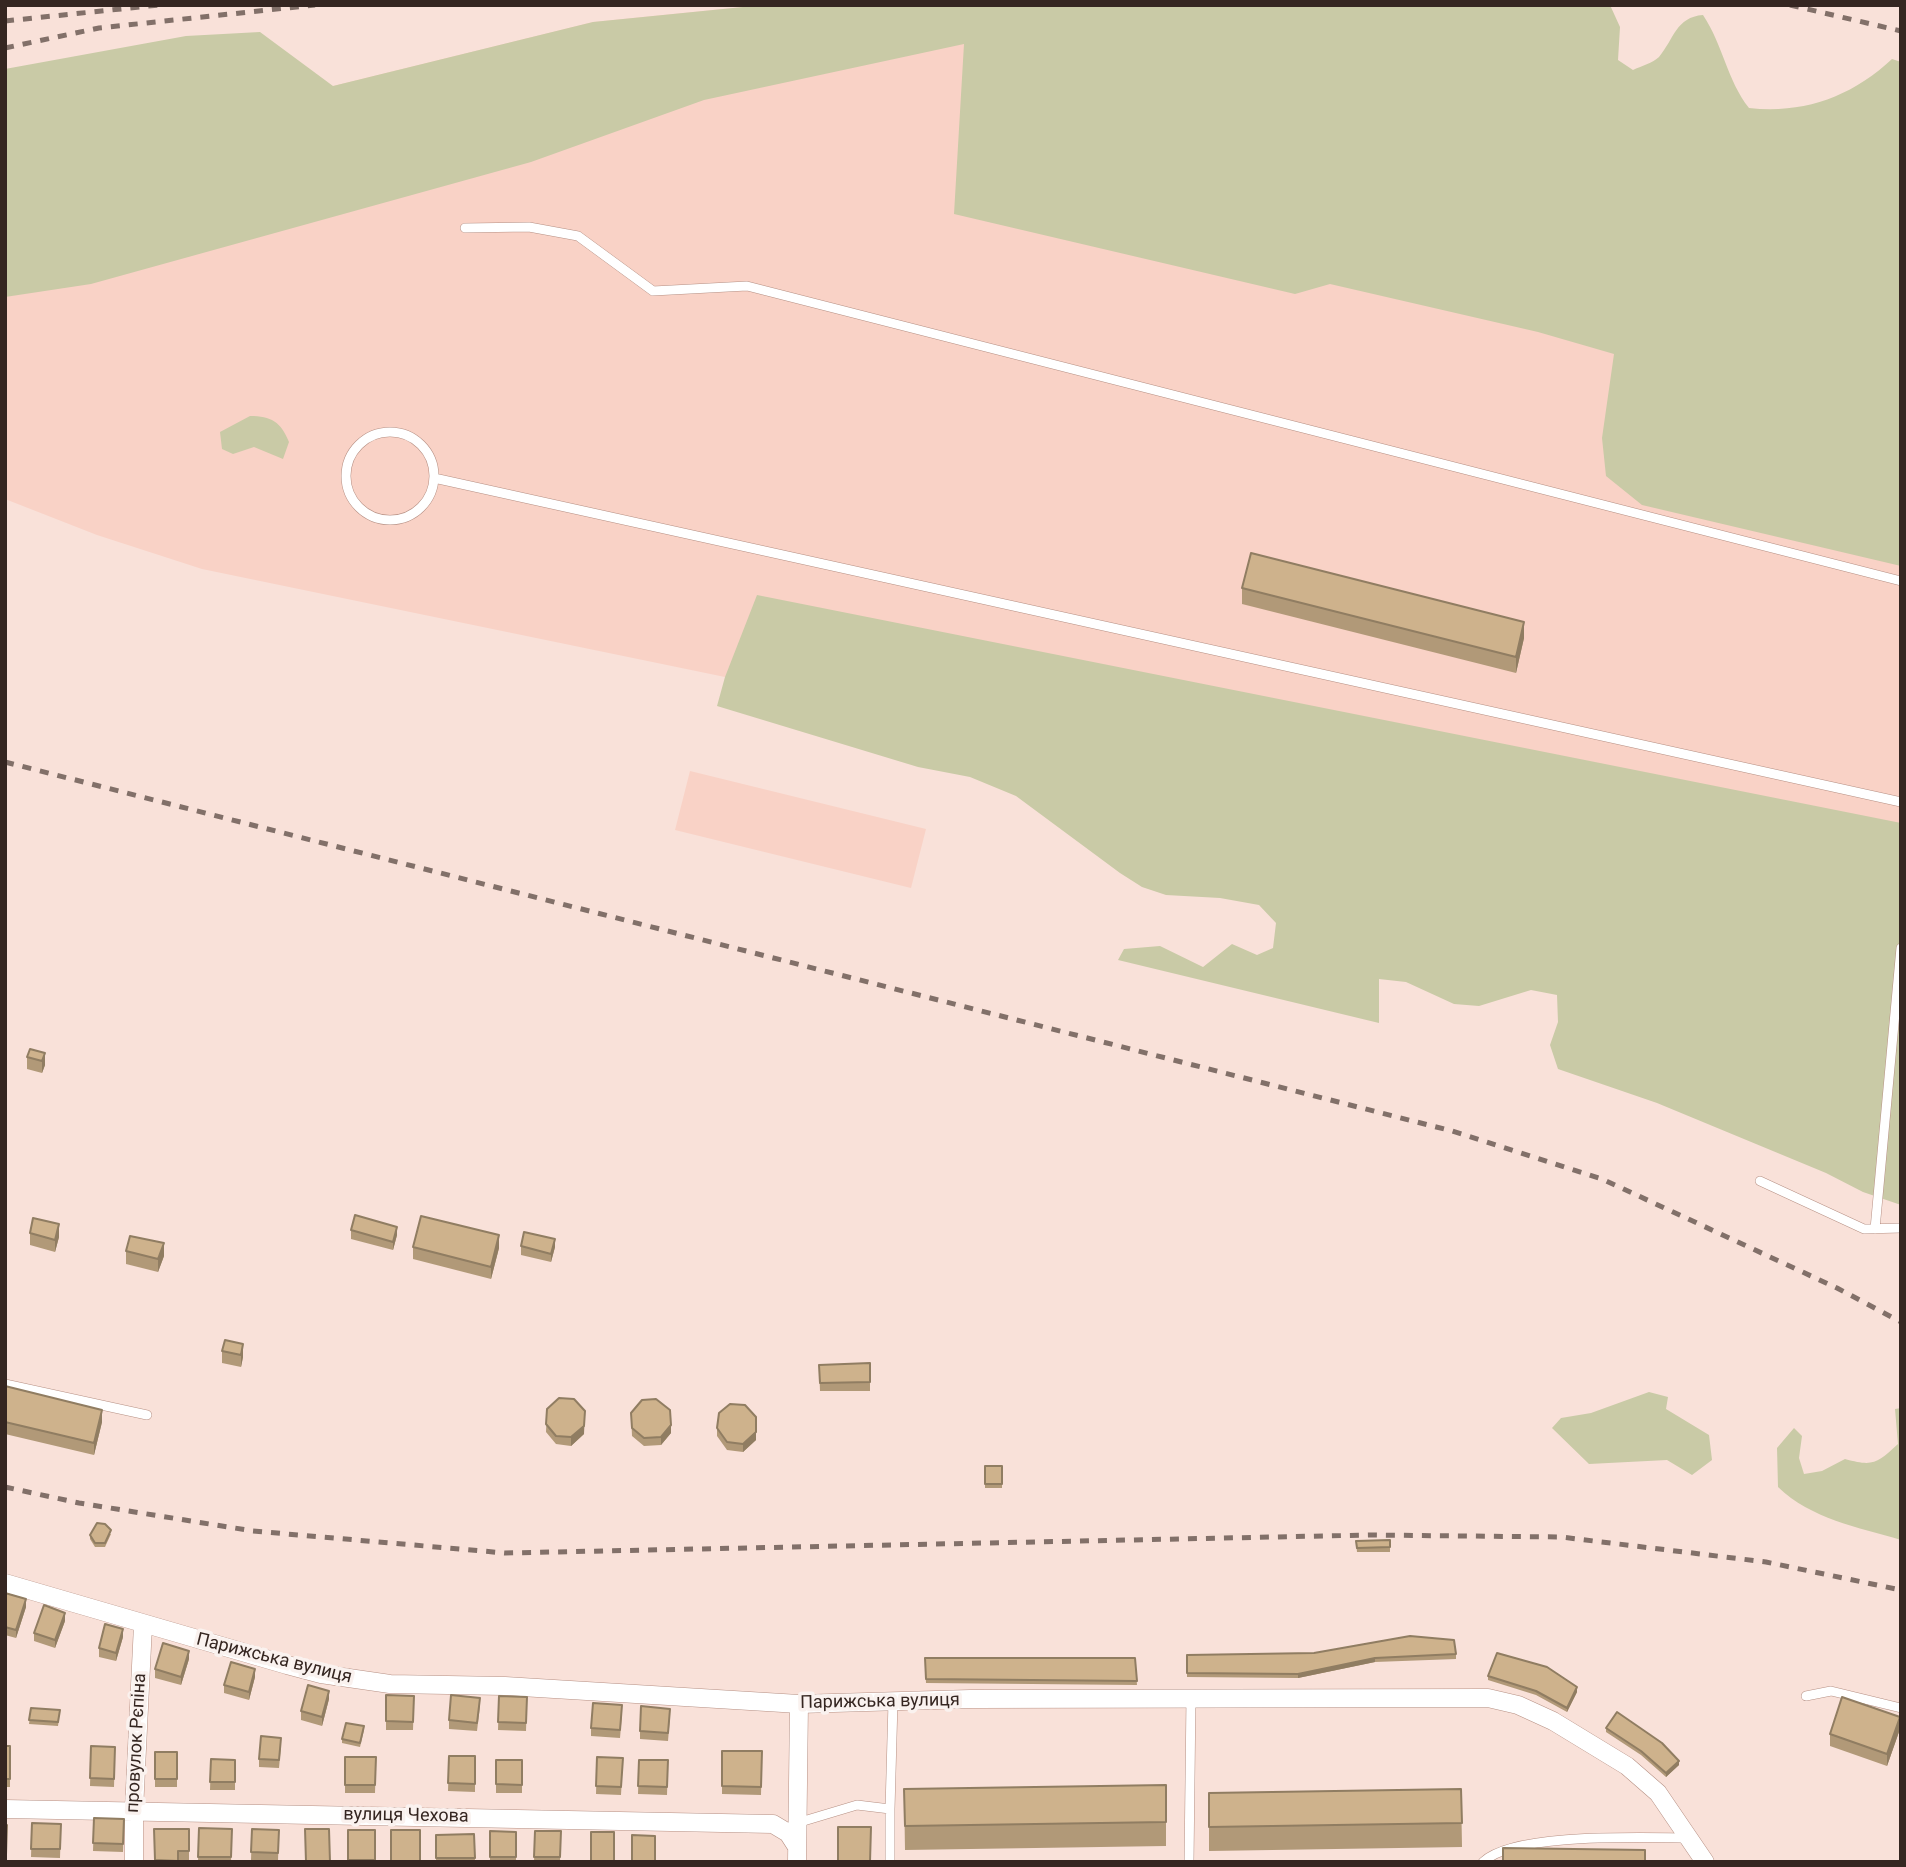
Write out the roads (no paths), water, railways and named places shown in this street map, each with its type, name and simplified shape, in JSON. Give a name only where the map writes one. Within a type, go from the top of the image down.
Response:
[{"type":"street","name":"Парижська вулиця","points":[[5,1583],[143,1625],[321,1674],[390,1684],[505,1686],[799,1704],[1451,1696],[1499,1699],[1553,1721],[1627,1766],[1658,1793],[1705,1862]]},
{"type":"street","name":"провулок Рєпіна","points":[[134,1862],[143,1625]]},
{"type":"street","points":[[797,1854],[799,1704]]},
{"type":"street","name":"вулиця Чехова","points":[[5,1810],[134,1810],[773,1824],[788,1833],[797,1854]]},
{"type":"lane","points":[[465,228],[529,227],[578,236],[653,291],[747,286],[1901,581]]},
{"type":"lane","points":[[391,432],[409,436],[423,446],[432,461],[435,478],[431,495],[421,509],[406,518],[389,521],[372,518],[358,508],[348,494],[345,477],[348,460],[358,445],[373,435],[391,432]]},
{"type":"lane","points":[[435,478],[1901,802]]},
{"type":"lane","points":[[1874,1229],[1901,948]]},
{"type":"lane","points":[[1760,1181],[1864,1229],[1901,1228]]},
{"type":"lane","points":[[5,1384],[147,1415]]},
{"type":"lane","points":[[1806,1696],[1831,1691],[1901,1709]]},
{"type":"lane","points":[[1189,1862],[1191,1698]]},
{"type":"lane","points":[[890,1862],[893,1702]]},
{"type":"lane","points":[[797,1823],[857,1805],[890,1809]]},
{"type":"lane","points":[[1483,1862],[1489,1856],[1521,1845],[1602,1838],[1690,1838]]},
{"type":"railway","points":[[5,21],[159,5]]},
{"type":"railway","points":[[5,48],[99,28],[315,5]]},
{"type":"railway","points":[[1790,5],[1901,31]]},
{"type":"railway","points":[[5,762],[1452,1131],[1602,1179],[1837,1288],[1901,1322]]},
{"type":"railway","points":[[5,1487],[79,1503],[253,1531],[505,1553],[1371,1535],[1561,1537],[1766,1562],[1901,1590]]}]
